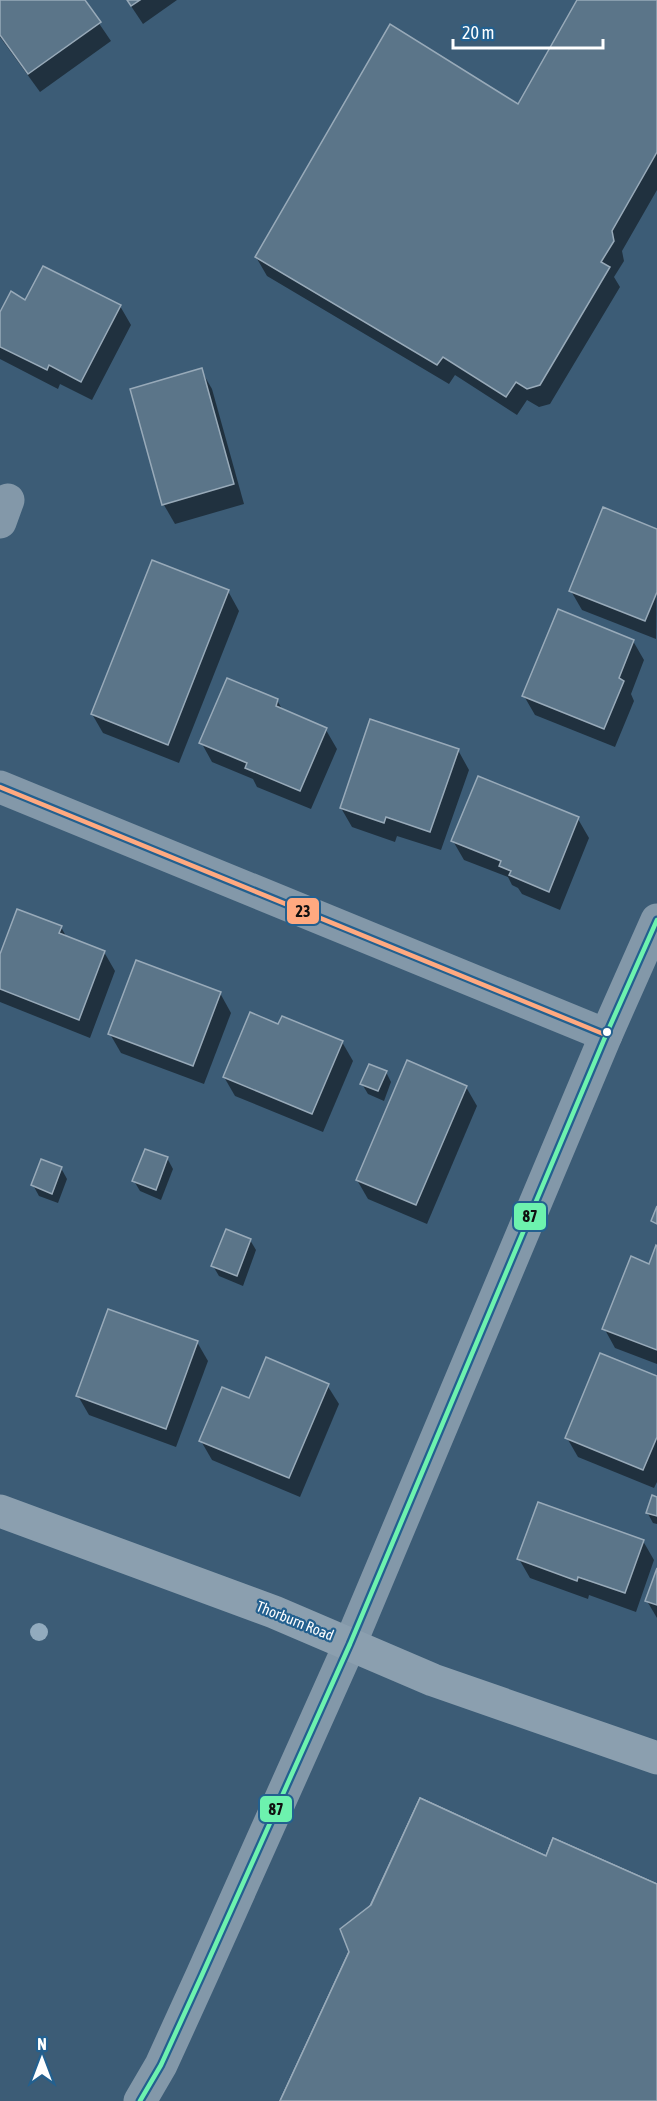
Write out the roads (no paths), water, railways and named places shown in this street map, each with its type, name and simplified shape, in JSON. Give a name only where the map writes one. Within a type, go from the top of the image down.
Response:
[{"type":"main road","name":"Thorburn Road","points":[[0,1511],[274,1612],[433,1680],[657,1758]]},
{"type":"street","points":[[0,787],[606,1035]]},
{"type":"street","points":[[140,2101],[161,2064],[202,1976],[350,1644],[606,1035],[657,920]]}]
